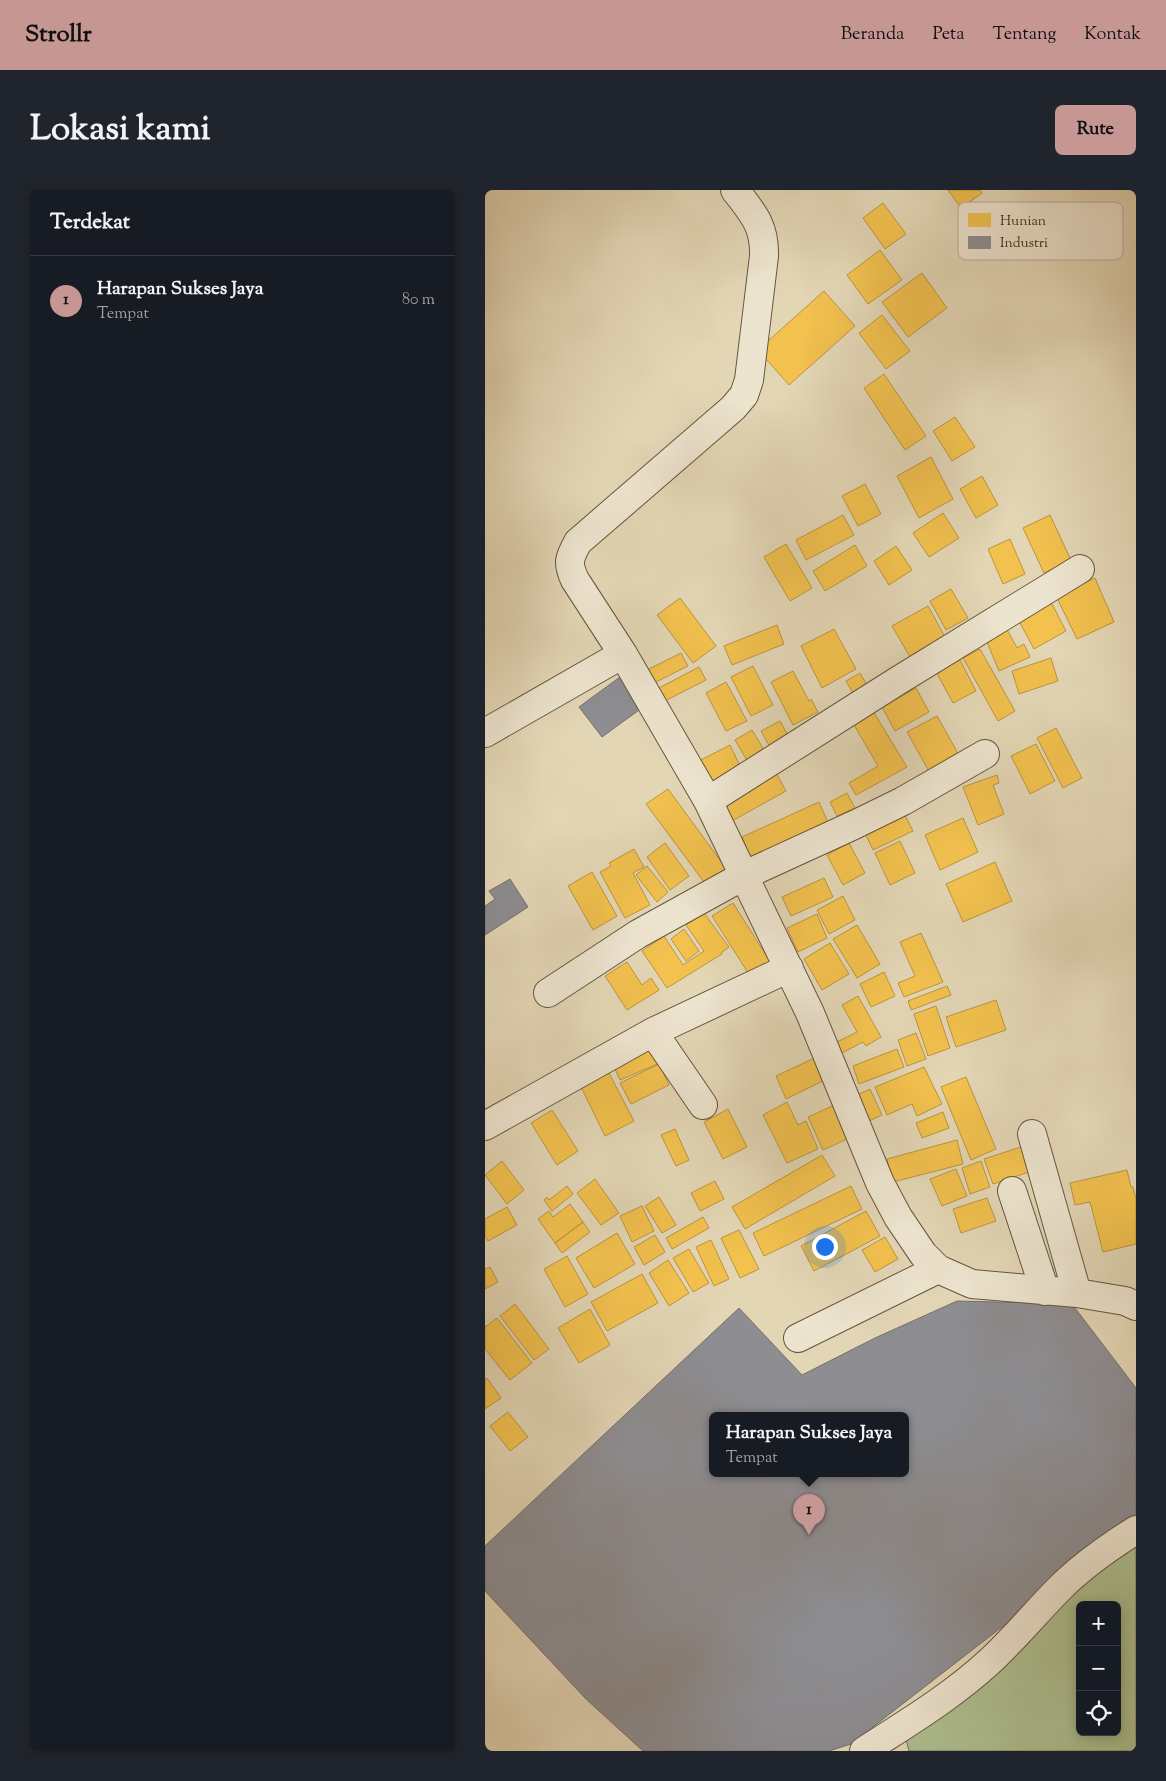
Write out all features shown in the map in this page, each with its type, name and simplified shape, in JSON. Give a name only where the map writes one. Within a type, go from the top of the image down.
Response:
[{"type":"street","points":[[735,190],[754,214],[765,241],[749,380],[744,395],[733,408],[578,542],[570,556],[569,568],[623,654],[708,801],[810,1013],[880,1183],[898,1216],[923,1254],[938,1269],[972,1284],[1077,1293],[1125,1301],[1136,1306]]},
{"type":"street","points":[[708,801],[891,685],[1080,569]]},
{"type":"street","points":[[485,733],[623,654]]},
{"type":"street","points":[[548,993],[638,934],[745,875],[854,826],[903,801],[985,754]]},
{"type":"street","points":[[485,1126],[653,1032],[789,968]]},
{"type":"street","points":[[653,1032],[703,1105]]},
{"type":"street","points":[[1032,1134],[1077,1293]]},
{"type":"street","points":[[1012,1191],[1045,1291]]},
{"type":"street","points":[[798,1338],[938,1269]]},
{"type":"street","points":[[865,1751],[965,1683],[989,1662],[1067,1581],[1109,1548],[1136,1530]]},
{"type":"green space","points":[[1136,1521],[1136,1751],[909,1751],[904,1732]]},
{"type":"building: Hunian","points":[[948,190],[980,190],[982,193],[969,202],[958,202],[958,204]]},
{"type":"building: Hunian","points":[[883,203],[906,234],[885,249],[863,218]]},
{"type":"building: Hunian","points":[[880,250],[902,280],[868,304],[847,275]]},
{"type":"building: Hunian","points":[[922,273],[947,308],[908,337],[882,302]]},
{"type":"building: Hunian","points":[[824,291],[855,326],[789,385],[758,350]]},
{"type":"building: Hunian","points":[[882,315],[910,351],[886,369],[859,333]]},
{"type":"building: Hunian","points":[[884,374],[926,436],[905,450],[864,388]]},
{"type":"building: Hunian","points":[[955,417],[975,447],[952,461],[933,431]]},
{"type":"building: Hunian","points":[[931,457],[953,499],[919,518],[897,476]]},
{"type":"building: Hunian","points":[[982,476],[998,505],[976,518],[960,489]]},
{"type":"building: Hunian","points":[[865,484],[881,514],[858,526],[842,496]]},
{"type":"building: Hunian","points":[[943,513],[959,538],[929,557],[913,533]]},
{"type":"building: Hunian","points":[[843,515],[854,535],[806,560],[796,540]]},
{"type":"building: Hunian","points":[[1050,515],[1071,560],[1044,573],[1023,528]]},
{"type":"building: Hunian","points":[[1010,539],[1025,574],[1003,584],[988,549]]},
{"type":"building: Hunian","points":[[786,544],[812,588],[790,601],[764,557]]},
{"type":"building: Hunian","points":[[855,545],[867,566],[825,591],[813,571]]},
{"type":"building: Hunian","points":[[896,546],[912,570],[889,585],[874,561]]},
{"type":"building: Hunian","points":[[1095,578],[1114,622],[1077,639],[1056,596]]},
{"type":"building: Hunian","points":[[951,589],[968,618],[946,630],[930,601]]},
{"type":"building: Hunian","points":[[680,598],[716,646],[693,663],[657,615]]},
{"type":"building: Hunian","points":[[1051,602],[1066,631],[1034,649],[1018,619]]},
{"type":"building: Hunian","points":[[928,606],[945,637],[910,657],[892,626]]},
{"type":"building: Hunian","points":[[1004,624],[1017,648],[1024,644],[1030,657],[999,671],[984,635]]},
{"type":"building: Hunian","points":[[777,625],[784,644],[732,665],[724,646]]},
{"type":"building: Hunian","points":[[834,629],[856,669],[822,688],[801,646]]},
{"type":"building: Hunian","points":[[980,649],[1015,711],[998,721],[963,658]]},
{"type":"building: Hunian","points":[[681,653],[688,666],[652,684],[645,671]]},
{"type":"building: Hunian","points":[[1051,658],[1058,681],[1019,694],[1012,671]]},
{"type":"building: Hunian","points":[[960,660],[976,691],[953,703],[936,672]]},
{"type":"building: Hunian","points":[[753,666],[773,705],[751,716],[731,677]]},
{"type":"building: Hunian","points":[[699,667],[706,680],[663,702],[657,689]]},
{"type":"building: Hunian","points":[[793,671],[809,701],[811,699],[818,712],[793,725],[771,682]]},
{"type":"building: Hunian","points":[[860,673],[868,687],[854,695],[846,681]]},
{"type":"building: Hunian","points":[[726,682],[747,721],[726,731],[706,693]]},
{"type":"building: Hunian","points":[[916,688],[929,712],[895,731],[882,707]]},
{"type":"building: Hunian","points":[[870,706],[907,767],[856,795],[849,783],[878,766],[850,718]]},
{"type":"building: Hunian","points":[[937,716],[960,757],[930,773],[907,732]]},
{"type":"building: Hunian","points":[[780,721],[791,741],[772,751],[761,731]]},
{"type":"building: Hunian","points":[[1056,728],[1082,778],[1063,788],[1037,738]]},
{"type":"building: Hunian","points":[[752,730],[766,753],[749,764],[735,740]]},
{"type":"building: Hunian","points":[[1036,744],[1055,781],[1030,794],[1011,756]]},
{"type":"building: Hunian","points":[[730,745],[743,772],[712,787],[699,761]]},
{"type":"building: Hunian","points":[[774,769],[786,791],[732,821],[720,799]]},
{"type":"building: Hunian","points":[[997,775],[999,783],[993,785],[1004,814],[978,825],[963,787]]},
{"type":"building: Hunian","points":[[668,789],[728,871],[707,886],[646,804]]},
{"type":"building: Hunian","points":[[847,793],[855,808],[837,816],[830,802]]},
{"type":"building: Hunian","points":[[819,802],[829,825],[752,860],[742,837]]},
{"type":"building: Hunian","points":[[904,813],[913,831],[873,850],[864,831]]},
{"type":"building: Hunian","points":[[963,818],[978,852],[940,870],[925,835]]},
{"type":"building: Hunian","points":[[900,841],[915,873],[890,885],[875,853]]},
{"type":"building: Hunian","points":[[665,843],[689,876],[670,890],[647,857]]},
{"type":"building: Hunian","points":[[849,843],[865,873],[843,885],[827,855]]},
{"type":"building: Hunian","points":[[634,849],[644,867],[633,873],[650,905],[625,918],[600,872],[611,866],[609,863]]},
{"type":"building: Hunian","points":[[995,862],[1012,901],[963,922],[946,884]]},
{"type":"building: Hunian","points":[[647,866],[668,892],[657,902],[636,875]]},
{"type":"building: Hunian","points":[[592,872],[617,916],[593,930],[568,886]]},
{"type":"building: Hunian","points":[[824,878],[833,897],[791,916],[782,897]]},
{"type":"building: Hunian","points":[[843,896],[855,920],[829,934],[817,910]]},
{"type":"building: Hunian","points":[[733,903],[771,963],[750,976],[712,916]]},
{"type":"building: Hunian","points":[[704,913],[729,947],[722,954],[667,988],[642,951],[664,936],[683,965],[704,951],[686,925]]},
{"type":"building: Hunian","points":[[817,914],[827,938],[798,952],[787,928]]},
{"type":"building: Hunian","points":[[857,925],[880,964],[857,978],[833,939]]},
{"type":"building: Hunian","points":[[684,929],[699,951],[686,961],[671,939]]},
{"type":"building: Hunian","points":[[921,933],[943,982],[904,997],[898,983],[915,976],[900,942]]},
{"type":"building: Hunian","points":[[830,943],[849,974],[822,990],[804,959]]},
{"type":"building: Hunian","points":[[627,962],[642,985],[651,978],[659,990],[627,1010],[605,976]]},
{"type":"building: Hunian","points":[[884,972],[895,996],[871,1007],[860,984]]},
{"type":"building: Hunian","points":[[947,986],[951,995],[911,1010],[908,1001]]},
{"type":"building: Hunian","points":[[858,996],[881,1037],[866,1046],[863,1042],[842,1053],[837,1042],[857,1032],[842,1005]]},
{"type":"building: Hunian","points":[[996,1000],[1006,1030],[956,1047],[946,1017]]},
{"type":"building: Hunian","points":[[936,1006],[950,1048],[928,1056],[914,1014]]},
{"type":"building: Hunian","points":[[916,1033],[926,1059],[907,1066],[898,1040]]},
{"type":"building: Hunian","points":[[652,1044],[660,1063],[620,1080],[612,1062]]},
{"type":"building: Hunian","points":[[897,1049],[904,1067],[859,1084],[853,1066]]},
{"type":"building: Hunian","points":[[819,1056],[829,1078],[786,1099],[776,1076]]},
{"type":"building: Hunian","points":[[659,1064],[669,1085],[631,1104],[620,1083]]},
{"type":"building: Hunian","points":[[924,1067],[942,1104],[917,1116],[912,1104],[887,1115],[875,1087]]},
{"type":"building: Hunian","points":[[609,1073],[634,1121],[605,1136],[581,1087]]},
{"type":"building: Hunian","points":[[966,1077],[996,1149],[971,1160],[941,1087]]},
{"type":"building: Hunian","points":[[870,1089],[882,1115],[869,1121],[857,1095]]},
{"type":"building: Hunian","points":[[787,1102],[798,1125],[806,1121],[818,1149],[787,1163],[763,1115]]},
{"type":"building: Hunian","points":[[841,1102],[856,1135],[823,1150],[808,1117]]},
{"type":"building: Hunian","points":[[728,1109],[747,1147],[723,1159],[704,1122]]},
{"type":"building: Hunian","points":[[552,1110],[578,1151],[557,1165],[531,1123]]},
{"type":"building: Hunian","points":[[943,1112],[949,1128],[922,1138],[916,1123]]},
{"type":"building: Hunian","points":[[675,1129],[689,1160],[676,1166],[661,1135]]},
{"type":"building: Hunian","points":[[957,1140],[963,1164],[893,1182],[887,1159]]},
{"type":"building: Hunian","points":[[1027,1145],[1035,1170],[993,1184],[984,1159]]},
{"type":"building: Hunian","points":[[822,1155],[835,1176],[745,1229],[732,1207]]},
{"type":"building: Hunian","points":[[502,1161],[524,1190],[507,1204],[485,1175]]},
{"type":"building: Hunian","points":[[981,1161],[990,1187],[970,1194],[962,1168]]},
{"type":"building: Hunian","points":[[956,1169],[967,1196],[942,1206],[930,1179]]},
{"type":"building: Hunian","points":[[1127,1170],[1136,1199],[1136,1244],[1103,1252],[1090,1202],[1075,1205],[1070,1183]]},
{"type":"building: Hunian","points":[[595,1179],[619,1213],[601,1225],[577,1193]]},
{"type":"building: Hunian","points":[[715,1181],[724,1199],[700,1211],[691,1193]]},
{"type":"building: Hunian","points":[[567,1186],[573,1194],[552,1211],[544,1200],[547,1197],[549,1200]]},
{"type":"building: Hunian","points":[[851,1186],[862,1209],[764,1256],[753,1233]]},
{"type":"building: Hunian","points":[[659,1197],[676,1225],[662,1233],[645,1206]]},
{"type":"building: Hunian","points":[[987,1198],[996,1221],[961,1233],[953,1209]]},
{"type":"building: Hunian","points":[[570,1204],[583,1222],[555,1243],[538,1219],[549,1211],[553,1217]]},
{"type":"building: Hunian","points":[[642,1206],[654,1231],[632,1242],[620,1216]]},
{"type":"building: Hunian","points":[[507,1207],[517,1225],[488,1241],[485,1236],[485,1219]]},
{"type":"building: Hunian","points":[[866,1211],[880,1236],[814,1271],[801,1246]]},
{"type":"building: Hunian","points":[[703,1217],[709,1228],[672,1249],[666,1238]]},
{"type":"building: Hunian","points":[[583,1222],[590,1232],[562,1253],[555,1243]]},
{"type":"building: Hunian","points":[[739,1230],[759,1269],[740,1278],[721,1238]]},
{"type":"building: Hunian","points":[[617,1233],[635,1264],[594,1288],[576,1258]]},
{"type":"building: Hunian","points":[[655,1235],[665,1252],[644,1265],[634,1247]]},
{"type":"building: Hunian","points":[[885,1237],[898,1259],[875,1272],[862,1250]]},
{"type":"building: Hunian","points":[[711,1240],[729,1279],[714,1286],[696,1247]]},
{"type":"building: Hunian","points":[[689,1249],[709,1283],[693,1292],[673,1258]]},
{"type":"building: Hunian","points":[[567,1256],[588,1294],[565,1307],[544,1269]]},
{"type":"building: Hunian","points":[[668,1260],[689,1293],[669,1306],[649,1273]]},
{"type":"building: Hunian","points":[[490,1267],[498,1282],[485,1289],[485,1269]]},
{"type":"building: Hunian","points":[[642,1274],[658,1303],[607,1331],[591,1302]]},
{"type":"building: Hunian","points":[[515,1304],[549,1349],[534,1360],[500,1316]]},
{"type":"building: Hunian","points":[[590,1309],[610,1345],[579,1363],[558,1328]]},
{"type":"building: Hunian","points":[[497,1318],[532,1363],[510,1380],[485,1349],[485,1327]]},
{"type":"building: Hunian","points":[[487,1378],[501,1398],[485,1409],[485,1379]]},
{"type":"building: Hunian","points":[[508,1412],[528,1437],[510,1451],[490,1426]]},
{"type":"building: Industri","points":[[624,674],[646,705],[602,737],[579,707]]},
{"type":"building: Industri","points":[[510,879],[528,907],[485,935],[485,906],[495,899],[489,891]]},
{"type":"building: Industri","points":[[957,1301],[1072,1304],[1136,1388],[1136,1523],[851,1744],[829,1751],[643,1751],[586,1699],[485,1591],[485,1546],[739,1308],[802,1375],[875,1338]]},
{"type":"place","name":"Harapan Sukses Jaya","points":[[809,1535]]}]
